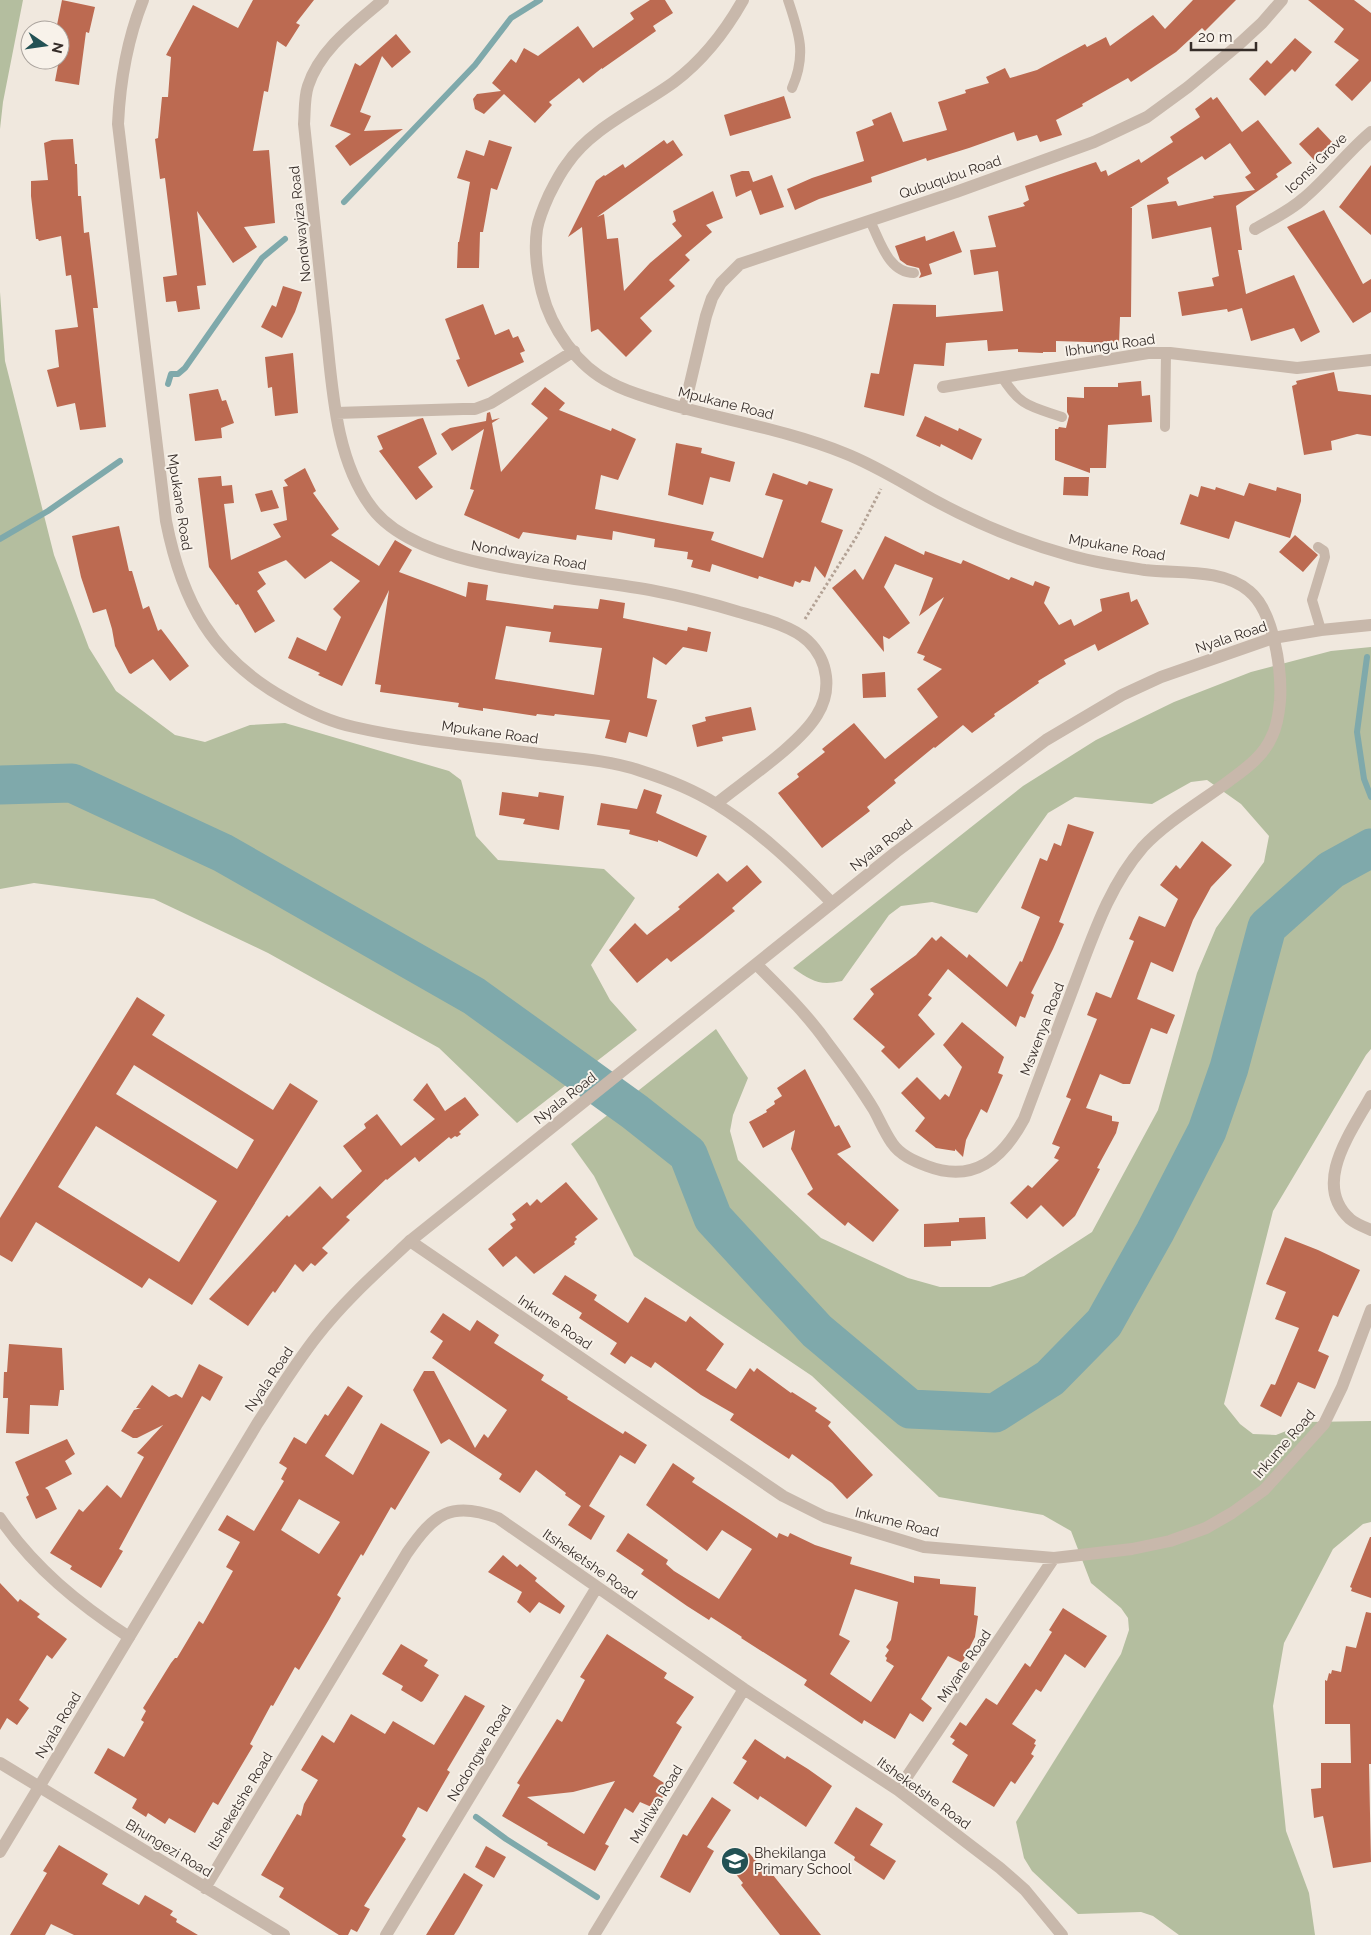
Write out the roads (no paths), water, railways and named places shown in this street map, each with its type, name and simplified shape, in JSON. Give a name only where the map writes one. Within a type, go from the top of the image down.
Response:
[{"type":"street","name":"Mpukane Road","points":[[143,0],[125,57],[120,90],[118,124],[166,521],[172,553],[187,594],[204,627],[238,667],[258,682],[302,708],[353,727],[596,762],[639,770],[716,804],[789,859],[832,903]]},
{"type":"street","name":"Nondwayiza Road","points":[[383,0],[337,40],[316,68],[308,86],[305,103],[304,124],[336,413],[351,472],[373,510],[391,528],[416,542],[459,557],[490,565],[700,600],[759,617],[796,632],[808,640],[825,669],[827,684],[823,702],[816,716],[786,748],[716,804]]},
{"type":"street","name":"Mpukane Road","points":[[743,0],[729,24],[697,63],[673,82],[586,142],[568,162],[554,184],[544,206],[537,230],[538,276],[549,313],[574,352],[586,365],[608,382],[633,393],[684,409],[786,433],[844,453],[968,517],[1068,555],[1147,570],[1220,577],[1235,581],[1257,598],[1273,638]]},
{"type":"street","name":"Qubuqubu Road","points":[[684,409],[709,307],[721,283],[740,264],[870,221],[1094,142],[1147,117],[1188,87],[1236,47],[1262,23],[1282,0]]},
{"type":"street","name":"Iconsi Grove","points":[[1255,229],[1305,198],[1371,132]]},
{"type":"street","points":[[336,413],[482,407],[574,352]]},
{"type":"street","name":"Ibhungu Road","points":[[943,387],[1126,355],[1148,353],[1166,353],[1297,368],[1371,360]]},
{"type":"street","name":"Nyala Road","points":[[0,1852],[256,1424],[317,1336],[341,1308],[410,1241],[896,852],[1014,762],[1046,740],[1089,713],[1161,677],[1273,638],[1321,630],[1371,626]]},
{"type":"street","name":"Mswenya Road","points":[[757,965],[791,1000],[827,1042],[874,1110],[892,1143],[902,1154],[937,1170],[952,1173],[966,1172],[991,1160],[1003,1152],[1024,1119],[1092,940],[1120,876],[1148,842],[1246,769],[1264,750],[1273,734],[1280,704],[1280,681],[1273,638]]},
{"type":"street","points":[[1371,1096],[1340,1154],[1333,1173],[1333,1184],[1334,1196],[1342,1210],[1354,1222],[1371,1230]]},
{"type":"street","name":"Inkume Road","points":[[410,1241],[783,1496],[826,1517],[924,1547],[1054,1558],[1132,1549],[1170,1541],[1206,1528],[1232,1513],[1264,1490],[1324,1424],[1342,1387],[1371,1310]]},
{"type":"street","name":"Itsheketshe Road","points":[[206,1888],[407,1553],[423,1530],[439,1516],[464,1510],[480,1511],[498,1518],[744,1689],[898,1790],[1006,1873],[1025,1890],[1062,1935]]},
{"type":"street","points":[[0,1518],[39,1567],[62,1589],[89,1611],[129,1637]]},
{"type":"street","name":"Miyane Road","points":[[898,1790],[1054,1558]]},
{"type":"street","name":"Nodongwe Road","points":[[386,1935],[596,1587]]},
{"type":"street","name":"Muhlwa Road","points":[[594,1935],[744,1689]]},
{"type":"street","name":"Bhungezi Road","points":[[0,1763],[284,1935]]},
{"type":"lane","points":[[788,0],[802,56],[792,88]]},
{"type":"lane","points":[[870,221],[893,265],[904,272],[914,273]]},
{"type":"lane","points":[[1165,426],[1166,353]]},
{"type":"lane","points":[[1002,377],[1011,391],[1022,402],[1062,417]]},
{"type":"lane","points":[[1318,547],[1324,551],[1325,557],[1312,600],[1321,630]]},
{"type":"waterway","points":[[344,202],[475,65],[511,18],[540,0]]},
{"type":"waterway","points":[[168,384],[171,374],[178,374],[185,368],[262,258],[285,239]]},
{"type":"waterway","points":[[0,539],[48,511],[120,461]]},
{"type":"waterway","points":[[1367,657],[1357,732],[1364,779],[1371,797]]},
{"type":"waterway","points":[[0,785],[72,783],[223,853],[474,996],[635,1112],[688,1154],[713,1218],[817,1331],[910,1409],[995,1413],[1050,1378],[1104,1323],[1155,1232],[1207,1131],[1229,1068],[1267,927],[1331,870],[1371,848]]},
{"type":"waterway","points":[[476,1817],[506,1839],[597,1897]]},
{"type":"place","name":"Bhekilanga Primary School","points":[[735,1861]]}]
